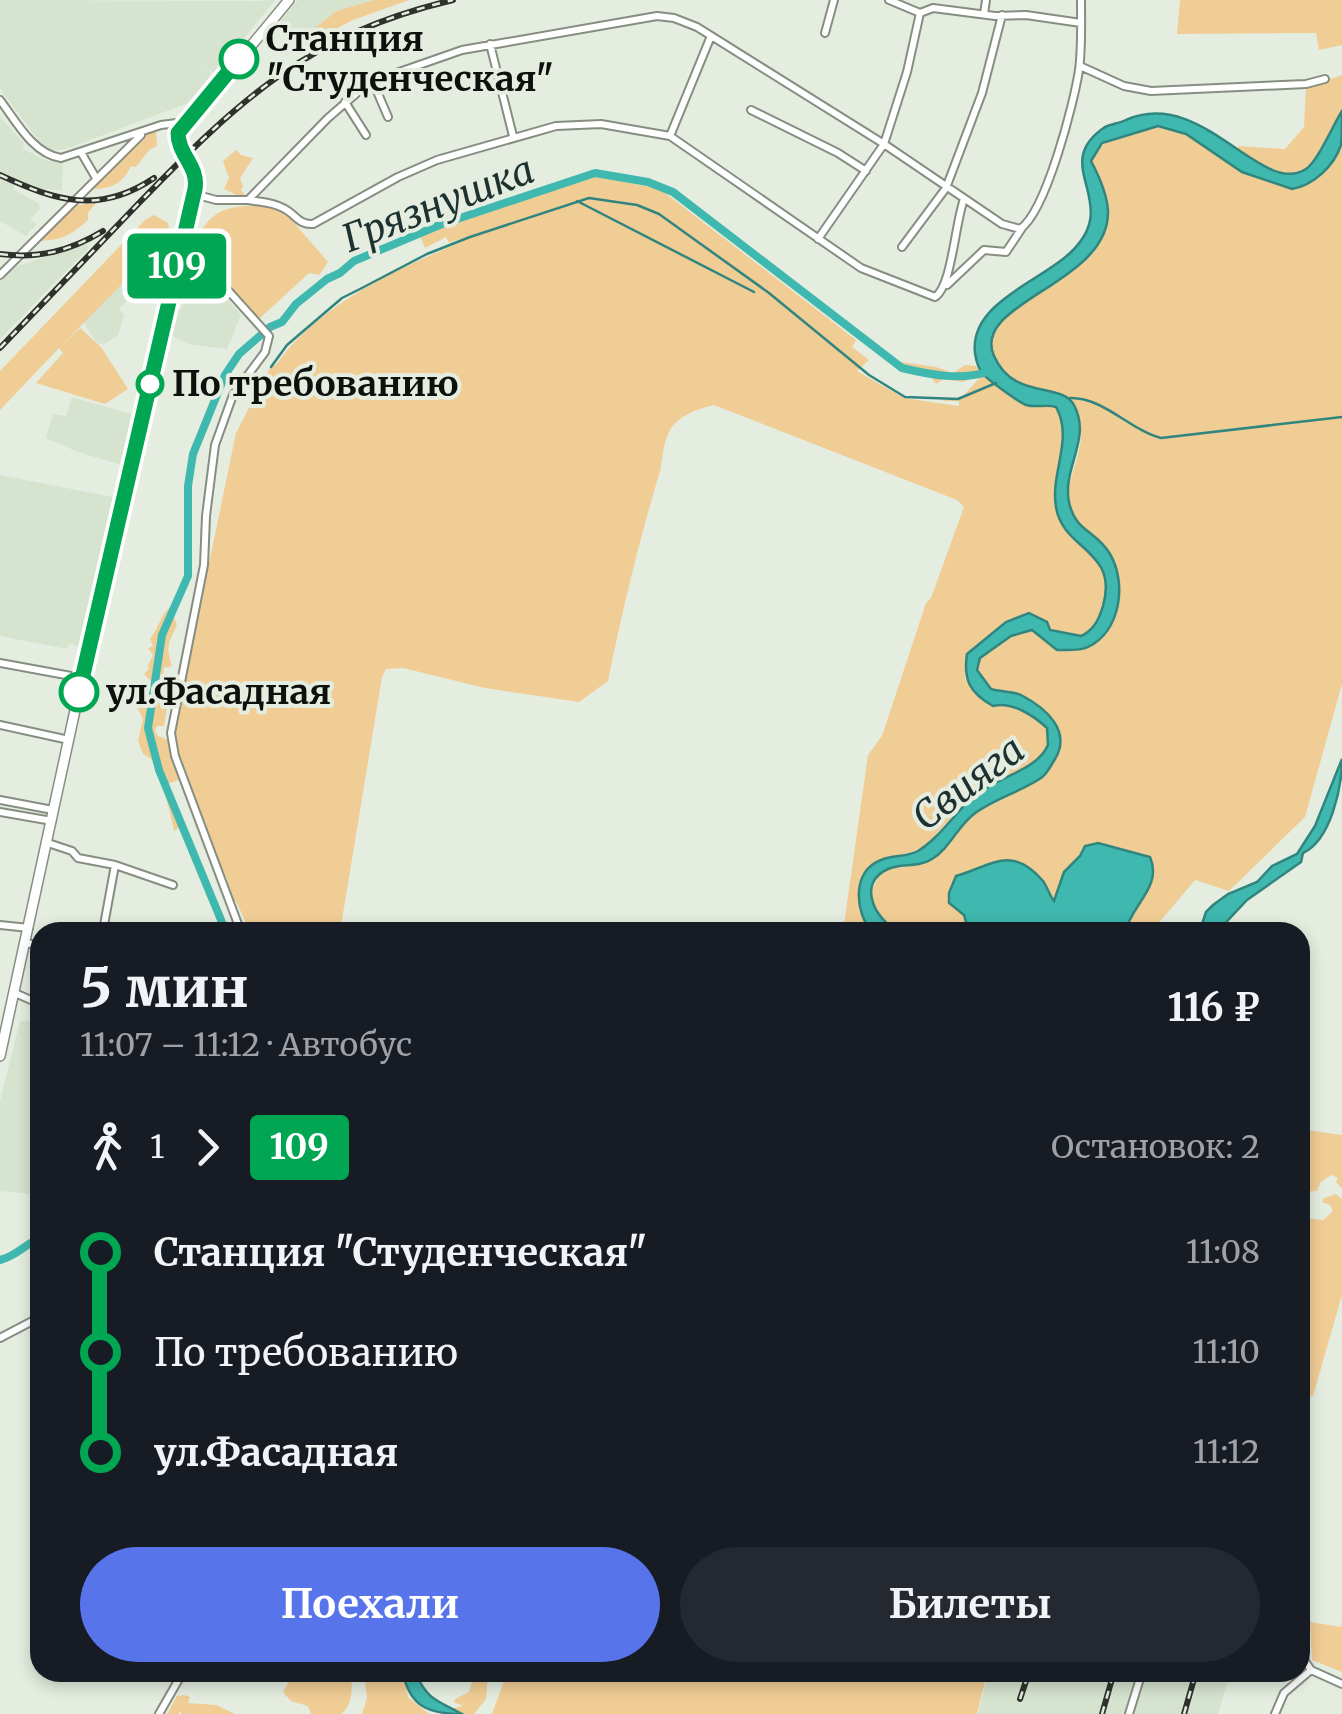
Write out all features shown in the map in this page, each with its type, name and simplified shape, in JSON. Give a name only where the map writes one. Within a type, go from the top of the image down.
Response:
[{"type":"main road","points":[[31,922],[82,678],[194,194],[196,173],[178,142],[178,133],[289,0]]},
{"type":"main road","points":[[0,1056],[30,928]]},
{"type":"street","points":[[825,32],[834,0]]},
{"type":"street","points":[[984,14],[986,0]]},
{"type":"street","points":[[194,194],[216,200],[270,202],[306,225],[314,224],[430,163],[556,126],[601,124],[670,136],[861,268],[932,297],[942,293],[984,250],[1006,252],[1032,215],[1052,168],[1080,66],[1081,0]]},
{"type":"street","points":[[892,1],[920,13],[933,8],[1081,23]]},
{"type":"street","points":[[818,239],[884,144],[908,72],[920,13]]},
{"type":"street","points":[[902,247],[946,188],[982,93],[1002,15]]},
{"type":"street","points":[[248,200],[346,102],[372,82],[462,50],[648,16],[688,22],[884,144],[1002,224],[1022,228]]},
{"type":"street","points":[[670,136],[712,36]]},
{"type":"street","points":[[490,44],[513,136]]},
{"type":"street","points":[[1080,66],[1124,86],[1151,91],[1306,84],[1325,78]]},
{"type":"street","points":[[372,82],[388,116]]},
{"type":"street","points":[[0,100],[46,154],[65,158],[145,130],[185,122]]},
{"type":"street","points":[[346,102],[366,135]]},
{"type":"street","points":[[751,110],[866,171]]},
{"type":"street","points":[[0,275],[145,130]]},
{"type":"street","points":[[82,154],[96,180]]},
{"type":"street","points":[[946,286],[956,220],[964,200]]},
{"type":"street","points":[[182,248],[216,278],[269,336],[265,352],[233,395],[216,445],[204,565],[170,733],[174,756],[237,922]]},
{"type":"street","points":[[0,662],[82,678]]},
{"type":"street","points":[[0,725],[69,740]]},
{"type":"street","points":[[0,800],[53,815]]},
{"type":"street","points":[[0,812],[53,815]]},
{"type":"street","points":[[48,843],[72,851],[78,858],[115,865],[173,885]]},
{"type":"street","points":[[105,922],[115,865]]},
{"type":"street","points":[[0,925],[30,928]]},
{"type":"street","points":[[26,944],[30,945]]},
{"type":"street","points":[[0,1004],[14,998],[30,1002]]},
{"type":"street","points":[[0,1338],[30,1322]]},
{"type":"street","points":[[1311,1670],[1342,1684]]},
{"type":"street","points":[[159,1714],[178,1682]]},
{"type":"street","points":[[1129,1714],[1139,1682]]},
{"type":"street","points":[[1275,1714],[1284,1693],[1297,1682]]},
{"type":"shaded area","points":[[0,0],[275,0],[215,74],[203,65],[212,74],[188,103],[66,149],[51,151],[42,145],[0,89]]},
{"type":"shaded area","points":[[298,0],[378,0],[295,39],[278,24]]},
{"type":"shaded area","points":[[374,0],[409,0],[353,20],[286,55],[291,46],[337,11]]},
{"type":"shaded area","points":[[1180,0],[1342,0],[1342,45],[1319,50],[1316,33],[1177,34]]},
{"type":"shaded area","points":[[1342,75],[1342,106],[1336,124],[1325,146],[1302,171],[1279,172],[1237,149],[1285,149],[1304,127],[1306,88]]},
{"type":"shaded area","points":[[0,117],[24,143],[23,149],[47,161],[63,163],[62,190],[43,189],[18,180],[14,187],[39,204],[40,209],[30,219],[37,224],[26,236],[0,221]]},
{"type":"shaded area","points":[[1158,126],[1185,134],[1242,172],[1318,178],[1342,143],[1342,684],[1305,817],[1229,891],[1195,880],[1159,922],[883,922],[873,914],[871,892],[879,876],[888,869],[919,865],[972,815],[1041,778],[1059,753],[1062,740],[1056,723],[1023,696],[991,689],[977,670],[980,658],[1011,636],[1032,630],[1057,650],[1087,645],[1100,635],[1117,610],[1095,536],[1071,515],[1068,503],[1081,437],[1077,413],[1015,385],[995,359],[990,343],[992,330],[1002,319],[1090,257],[1102,183],[1091,161],[1096,152],[1119,136]]},
{"type":"shaded area","points":[[156,130],[157,146],[136,167],[131,166],[116,184],[94,189],[94,184],[138,140],[143,141],[147,133]]},
{"type":"shaded area","points":[[236,150],[253,158],[240,178],[246,196],[241,197],[224,189],[229,178],[223,161]]},
{"type":"shaded area","points":[[597,176],[660,189],[856,340],[852,347],[869,360],[857,371],[904,398],[959,406],[959,401],[941,401],[963,396],[983,374],[1025,405],[1056,407],[1063,431],[1056,507],[1069,533],[1104,573],[1106,587],[1098,620],[1081,636],[1006,622],[971,649],[966,680],[989,698],[1039,721],[1048,732],[1049,744],[1038,760],[966,802],[922,849],[874,863],[864,922],[844,922],[868,755],[882,736],[926,603],[964,507],[957,500],[714,405],[682,417],[667,437],[608,681],[579,702],[485,688],[403,668],[386,669],[342,922],[246,922],[236,901],[233,902],[173,738],[236,433],[273,362],[275,366],[313,325],[359,292],[461,242],[459,239],[449,243],[446,237],[425,248],[420,236],[496,206]]},
{"type":"shaded area","points":[[96,203],[88,220],[71,233],[40,241],[76,205]]},
{"type":"shaded area","points":[[269,205],[290,218],[328,262],[319,275],[309,273],[259,319],[192,248],[206,224],[222,211]]},
{"type":"shaded area","points":[[154,215],[168,223],[170,235],[60,347],[80,328],[101,347],[128,389],[105,404],[36,383],[63,353],[59,348],[0,410],[0,371]]},
{"type":"shaded area","points":[[168,229],[175,235],[124,288],[131,297],[119,308],[124,316],[118,335],[103,345],[95,341],[81,318]]},
{"type":"shaded area","points":[[85,244],[89,248],[0,339],[0,279],[11,268]]},
{"type":"shaded area","points":[[151,263],[173,263],[162,302],[146,273]]},
{"type":"shaded area","points":[[188,264],[205,273],[241,315],[227,349],[188,344],[169,334],[175,309],[181,310],[190,273],[185,271]]},
{"type":"shaded area","points":[[902,362],[953,373],[965,365],[976,366],[979,371],[964,382],[944,379],[936,384],[931,377],[899,370]]},
{"type":"shaded area","points":[[72,397],[138,416],[125,466],[46,438],[53,414],[66,416]]},
{"type":"shaded area","points":[[0,475],[118,498],[82,647],[69,644],[67,649],[0,636]]},
{"type":"shaded area","points":[[169,608],[177,624],[169,644],[172,666],[164,668],[160,704],[167,708],[164,726],[157,726],[155,731],[168,740],[179,774],[179,780],[168,784],[181,816],[180,827],[174,831],[156,762],[143,754],[138,741],[143,719],[136,705],[150,700],[152,682],[144,674],[153,655],[148,648],[153,646],[150,639]]},
{"type":"shaded area","points":[[20,1021],[30,1022],[30,1194],[0,1191],[0,1101]]},
{"type":"shaded area","points":[[1310,1130],[1342,1135],[1342,1189],[1336,1182],[1338,1178],[1331,1175],[1317,1191],[1310,1191]]},
{"type":"shaded area","points":[[1336,1194],[1342,1199],[1342,1295],[1313,1396],[1310,1218],[1323,1220],[1333,1211],[1322,1202]]},
{"type":"shaded area","points":[[1342,1619],[1342,1672],[1312,1660],[1310,1622],[1341,1627]]},
{"type":"shaded area","points":[[289,1682],[351,1682],[348,1705],[341,1714],[311,1714],[308,1706],[291,1701],[283,1692]]},
{"type":"shaded area","points":[[365,1682],[405,1682],[408,1697],[429,1714],[362,1714],[367,1698]]},
{"type":"shaded area","points":[[472,1682],[487,1682],[486,1699],[474,1714],[457,1714],[450,1709],[463,1706],[455,1699],[469,1692]]},
{"type":"shaded area","points":[[504,1682],[985,1682],[977,1714],[492,1714]]},
{"type":"shaded area","points":[[986,1682],[1227,1682],[1218,1714],[978,1714]]},
{"type":"shaded area","points":[[177,1696],[190,1697],[188,1703],[216,1705],[235,1714],[167,1714]]},
{"type":"water","name":"Свияга","points":[[1342,111],[1341,145],[1333,160],[1315,179],[1292,189],[1242,172],[1186,134],[1158,126],[1102,143],[1091,161],[1108,211],[1103,236],[1088,257],[1002,321],[992,337],[994,356],[1013,379],[1058,394],[1074,405],[1080,430],[1069,477],[1069,502],[1076,519],[1110,554],[1118,579],[1118,605],[1108,630],[1085,648],[1057,650],[1032,630],[1011,636],[980,658],[977,670],[991,689],[1021,695],[1054,721],[1059,749],[1043,776],[974,814],[932,859],[893,867],[878,876],[871,894],[886,922],[865,922],[859,904],[860,883],[871,865],[918,851],[976,795],[1037,760],[1048,745],[1047,728],[1035,718],[1014,707],[993,706],[974,691],[967,678],[967,654],[1006,622],[1029,613],[1047,622],[1050,630],[1081,636],[1095,624],[1103,606],[1103,573],[1061,522],[1056,507],[1063,431],[1056,407],[1026,405],[983,374],[975,353],[976,335],[983,320],[1009,295],[1070,253],[1085,235],[1091,217],[1083,156],[1089,142],[1105,127],[1154,114],[1180,117],[1270,169],[1288,174],[1306,169]]},
{"type":"water","points":[[1342,759],[1340,784],[1328,825],[1303,853],[1301,862],[1247,900],[1226,922],[1203,922],[1206,912],[1228,894],[1257,882],[1272,866],[1297,854],[1315,826]]},
{"type":"water","points":[[1098,843],[1150,857],[1153,868],[1149,887],[1128,922],[966,922],[964,915],[949,903],[956,876],[1001,861],[1021,863],[1032,870],[1054,901],[1064,872],[1085,846]]},
{"type":"water","points":[[405,1682],[420,1682],[439,1702],[462,1714],[423,1706]]},
{"type":"waterway","name":"Грязнушка","points":[[222,922],[159,770],[148,728],[162,635],[188,576],[188,486],[193,454],[225,375],[239,354],[270,327],[282,322],[296,304],[327,279],[354,261],[442,224],[595,173],[648,182],[673,192],[902,368],[958,376],[991,371]]},
{"type":"waterway","points":[[271,367],[287,345],[342,298],[427,254],[589,198],[637,205],[659,214],[769,293],[869,375],[905,397],[958,399],[996,383]]},
{"type":"waterway","points":[[577,201],[754,292]]},
{"type":"waterway","points":[[1070,398],[1094,403],[1161,438],[1342,417]]},
{"type":"waterway","name":"Грязнушка","points":[[0,1260],[30,1243]]},
{"type":"railway","points":[[0,348],[174,167],[243,103],[316,52],[402,14],[453,0]]},
{"type":"railway","points":[[0,175],[40,192],[77,200],[115,197],[154,178]]},
{"type":"railway","points":[[0,254],[53,252],[103,231]]},
{"type":"railway","points":[[1020,1699],[1026,1682]]},
{"type":"railway","points":[[1102,1714],[1111,1682]]},
{"type":"railway","points":[[1184,1714],[1193,1682]]},
{"type":"bus line","name":"109","points":[[79,692],[195,189],[196,173],[180,148],[178,133],[239,59]]},
{"type":"place","name":"Станция \"Студенческая\"","points":[[239,59]]},
{"type":"place","name":"По требованию","points":[[150,384]]},
{"type":"place","name":"ул.Фасадная","points":[[79,692]]}]
